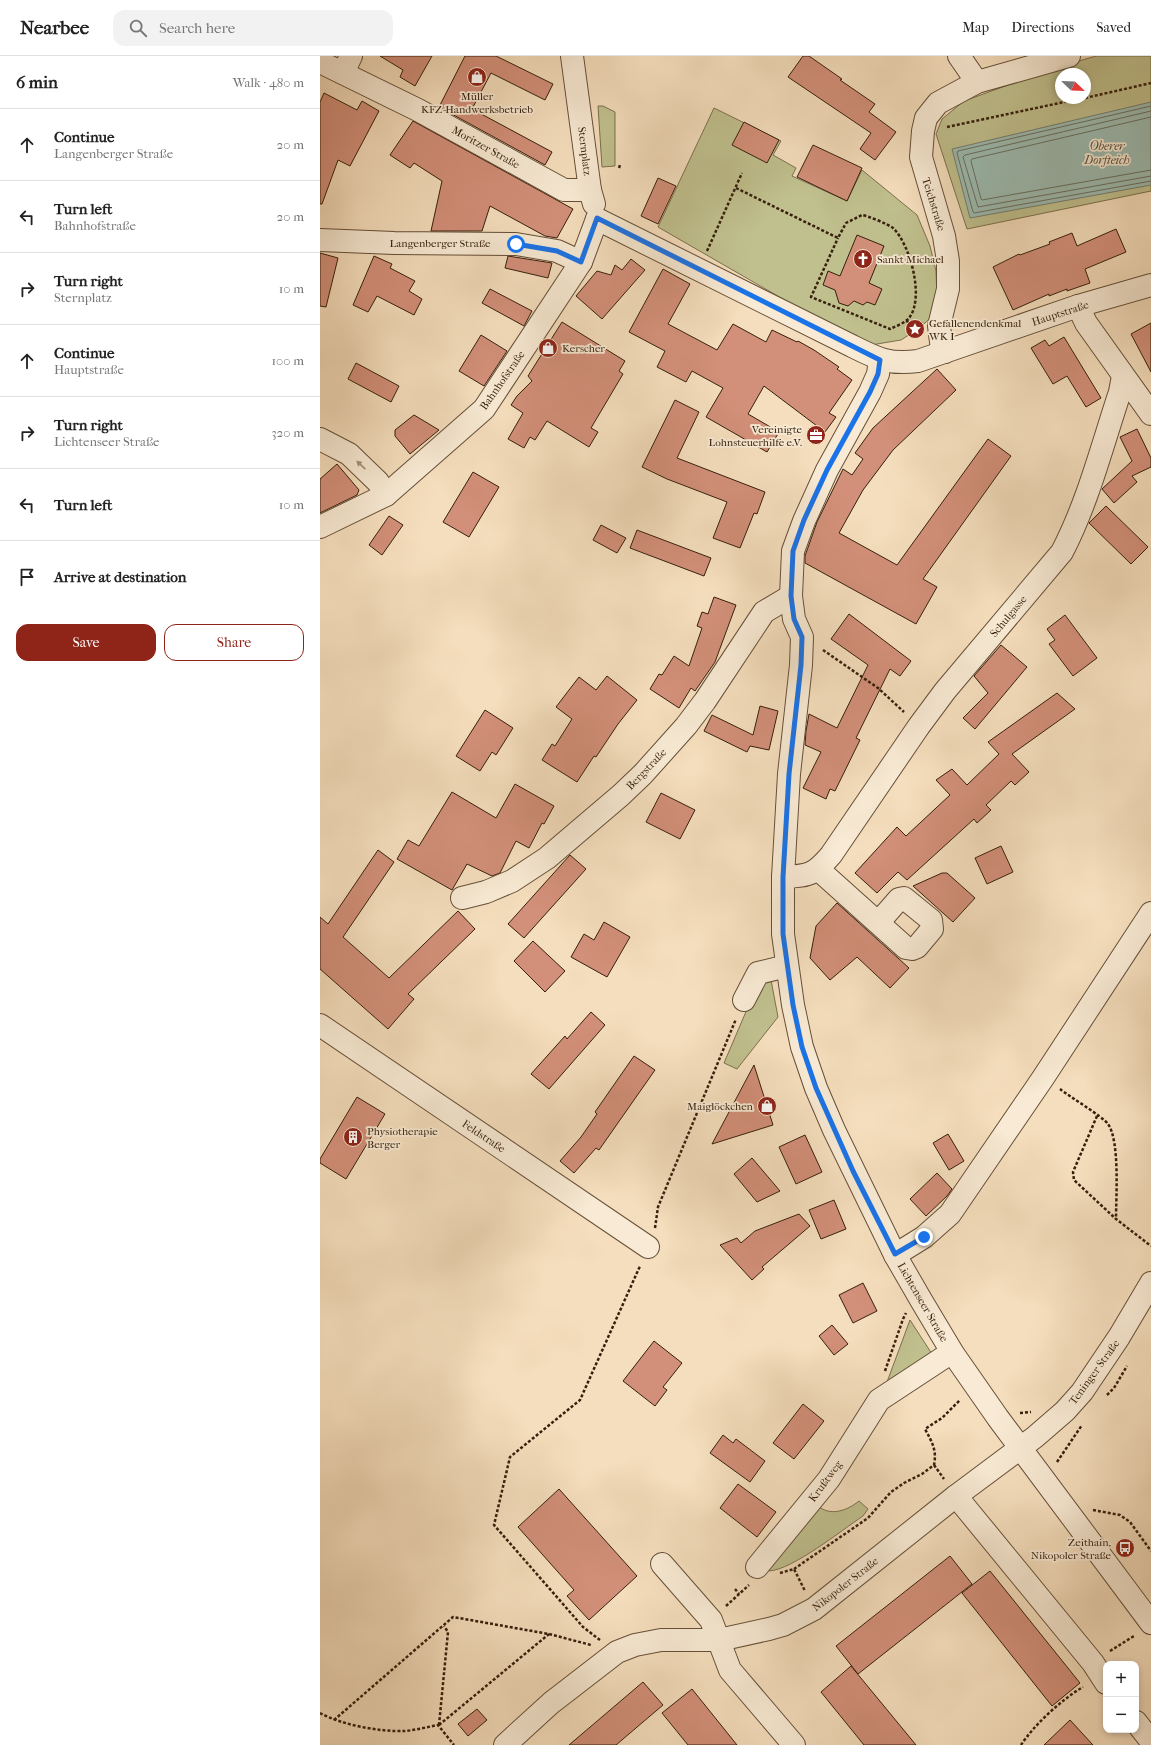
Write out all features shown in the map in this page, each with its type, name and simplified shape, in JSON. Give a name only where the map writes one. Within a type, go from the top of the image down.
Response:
[{"type":"street","points":[[959,56],[977,82]]},
{"type":"street","name":"Teichstraße","points":[[945,352],[941,342],[939,326],[948,289],[948,261],[944,236],[920,157],[926,118],[938,103],[977,82],[1069,56]]},
{"type":"street","name":"Sternplatz","points":[[572,57],[590,190],[597,218]]},
{"type":"street","name":"Moritzer Straße","points":[[320,62],[347,65],[418,110],[564,190],[590,190]]},
{"type":"street","name":"Hauptstraße","points":[[597,218],[880,360],[901,363],[918,361],[1078,306],[1151,285]]},
{"type":"street","name":"Bahnhofstraße","points":[[320,527],[386,495],[484,409],[581,262],[597,218]]},
{"type":"street","name":"Langenberger Straße","points":[[320,240],[394,243],[516,244],[557,251],[581,262]]},
{"type":"street","points":[[1078,306],[1086,323],[1151,414]]},
{"type":"street","name":"Lichtenseer Straße","points":[[880,360],[878,374],[870,392],[827,470],[804,520],[793,551],[791,596],[794,619],[802,637],[801,665],[789,774],[783,877],[783,934],[787,966],[802,1047],[816,1088],[853,1171],[895,1254],[921,1300],[952,1352],[1145,1628]]},
{"type":"street","name":"Schulgasse","points":[[819,870],[945,691],[1062,552],[1075,526],[1120,392],[1123,376]]},
{"type":"street","points":[[320,439],[349,454],[374,478],[386,495]]},
{"type":"street","name":"Bergstraße","points":[[462,898],[486,892],[512,881],[547,858],[621,795],[643,774],[706,701],[764,612],[791,596]]},
{"type":"street","points":[[783,877],[804,876],[819,870],[878,923]]},
{"type":"street","points":[[895,1254],[924,1237],[950,1214],[968,1190],[1043,1078],[1151,913]]},
{"type":"street","points":[[744,1000],[758,973],[787,966]]},
{"type":"street","name":"Feldstraße","points":[[320,1025],[648,1247]]},
{"type":"street","name":"Teninger Straße","points":[[1020,1448],[1066,1411],[1082,1392],[1119,1337],[1133,1311],[1151,1283]]},
{"type":"street","name":"Krußtweg","points":[[759,1571],[829,1479],[879,1400],[952,1352]]},
{"type":"street","name":"Nikopoler Straße","points":[[505,1745],[551,1703],[617,1652],[636,1645],[715,1630],[783,1625],[814,1609],[956,1496],[1020,1448]]},
{"type":"street","points":[[956,1496],[1099,1673]]},
{"type":"street","points":[[662,1564],[715,1630],[730,1670],[794,1745]]},
{"type":"street","points":[[1139,1726],[1151,1741]]},
{"type":"path","points":[[1091,96],[1151,83]]},
{"type":"path","points":[[923,132],[1056,104]]},
{"type":"path","points":[[699,269],[742,173]]},
{"type":"path","points":[[736,188],[838,238]]},
{"type":"path","points":[[862,215],[894,229],[906,250],[913,272],[915,301],[910,317],[906,321],[890,329],[811,297],[838,238],[846,223],[862,215]]},
{"type":"path","points":[[802,637],[878,688],[919,726]]},
{"type":"path","points":[[617,1652],[583,1627],[494,1525],[510,1457],[580,1400],[648,1247],[655,1229],[658,1207],[744,1000]]},
{"type":"path","points":[[1043,1078],[1107,1123],[1112,1132],[1114,1142],[1116,1219]]},
{"type":"path","points":[[1098,1116],[1072,1172],[1074,1180],[1116,1219],[1151,1246]]},
{"type":"path","points":[[879,1400],[882,1381],[902,1319],[909,1309],[921,1300]]},
{"type":"path","points":[[715,1630],[739,1594],[759,1571],[777,1574],[794,1569],[868,1518],[891,1492],[904,1483],[922,1474],[934,1465],[936,1455],[933,1443],[925,1429],[942,1418],[963,1397]]},
{"type":"path","points":[[998,1418],[1006,1411],[1016,1414],[1035,1412]]},
{"type":"path","points":[[794,1569],[814,1609]]},
{"type":"path","points":[[735,1590],[739,1594]]},
{"type":"path","points":[[334,1720],[453,1617],[549,1634],[617,1652]]},
{"type":"path","points":[[444,1626],[448,1632],[438,1725],[454,1745]]},
{"type":"path","points":[[1021,1745],[1029,1732],[1074,1692],[1099,1673],[1145,1628]]},
{"type":"path","points":[[320,1713],[334,1720],[367,1728],[404,1731],[438,1725],[549,1634]]},
{"type":"green space","points":[[1096,56],[1151,56],[1151,191],[967,229],[936,134],[942,119],[964,101],[1055,68],[1055,104],[1091,104],[1091,68],[1055,68]]},
{"type":"green space","points":[[598,106],[603,106],[615,112],[615,166],[602,167]]},
{"type":"green space","points":[[714,108],[781,141],[773,155],[796,168],[792,176],[847,201],[862,170],[917,215],[930,246],[936,271],[937,298],[933,316],[918,329],[901,340],[871,345],[828,325],[658,227]]},
{"type":"green space","points":[[771,980],[778,1017],[737,1069],[724,1063],[757,986]]},
{"type":"green space","points":[[910,1320],[932,1354],[887,1382]]},
{"type":"green space","points":[[859,1501],[868,1509],[863,1516],[817,1548],[790,1564],[779,1569],[769,1571],[766,1567],[818,1506],[834,1512],[850,1507]]},
{"type":"water","name":"Oberer Dorfteich","points":[[1151,102],[1151,185],[970,218],[952,149]]},
{"type":"building","points":[[380,56],[432,56],[415,86],[400,77],[403,70]]},
{"type":"building","points":[[465,56],[496,56],[553,84],[545,100],[491,73],[472,109],[552,152],[545,165],[439,107]]},
{"type":"building","points":[[803,56],[809,56],[875,104],[869,112],[896,132],[875,160],[860,149],[871,133],[788,77]]},
{"type":"building","points":[[324,93],[357,110],[362,101],[379,111],[350,166],[338,160],[322,204],[320,204],[320,102]]},
{"type":"building","points":[[413,121],[573,209],[557,238],[545,236],[490,206],[482,231],[431,231],[442,181],[414,163],[410,168],[390,155]]},
{"type":"building","points":[[744,122],[779,140],[767,163],[732,145]]},
{"type":"building","points":[[813,145],[862,168],[847,201],[797,177]]},
{"type":"building","points":[[658,178],[676,186],[658,224],[641,216]]},
{"type":"building","points":[[1116,229],[1126,252],[1085,269],[1090,283],[1067,291],[1067,289],[1049,296],[1049,294],[1013,310],[993,267],[1019,254],[1020,255],[1050,244],[1049,242],[1072,233],[1077,246]]},
{"type":"building","name":"Sankt Michael","points":[[857,235],[884,246],[869,283],[882,289],[875,305],[867,302],[863,305],[854,301],[848,306],[839,303],[835,290],[823,285],[828,271],[840,276]]},
{"type":"building","points":[[320,253],[338,258],[326,307],[320,306]]},
{"type":"building","points":[[374,256],[392,264],[390,268],[415,281],[409,291],[422,299],[414,315],[377,296],[368,312],[353,305]]},
{"type":"building","points":[[508,256],[552,263],[548,278],[505,268]]},
{"type":"building","points":[[631,259],[645,270],[602,319],[576,296],[597,271],[611,275],[615,265],[622,270]]},
{"type":"building","points":[[663,269],[690,284],[668,324],[717,350],[733,324],[766,342],[772,330],[797,342],[798,341],[814,350],[839,367],[837,369],[852,380],[829,413],[836,417],[825,432],[764,386],[748,414],[779,432],[767,452],[706,417],[723,388],[692,371],[686,382],[657,367],[665,351],[629,332]]},
{"type":"building","points":[[490,289],[532,311],[524,326],[482,303]]},
{"type":"building","points":[[562,322],[625,361],[619,371],[623,374],[591,428],[598,432],[589,447],[547,421],[535,440],[530,437],[524,448],[508,439],[523,413],[511,405],[517,396],[532,381],[528,376]]},
{"type":"building","points":[[1151,323],[1151,372],[1131,334]]},
{"type":"building","points":[[481,335],[507,351],[484,386],[459,371]]},
{"type":"building","points":[[1064,337],[1101,398],[1086,407],[1067,376],[1053,384],[1031,348],[1045,340],[1049,346]]},
{"type":"building","points":[[356,363],[399,386],[391,402],[348,379]]},
{"type":"building","points":[[937,369],[956,390],[893,450],[863,490],[839,533],[897,565],[988,439],[1011,456],[923,579],[937,587],[916,624],[805,563],[805,556],[817,522],[843,469],[852,475],[863,459],[855,453],[873,428]]},
{"type":"building","points":[[675,400],[699,412],[677,458],[765,492],[757,514],[754,513],[740,548],[713,538],[727,502],[667,479],[642,467]]},
{"type":"building","points":[[414,415],[439,430],[410,454],[395,436],[395,430]]},
{"type":"building","points":[[1137,429],[1151,458],[1151,467],[1132,476],[1137,482],[1114,503],[1102,489],[1132,461],[1120,437]]},
{"type":"building","points":[[337,464],[359,490],[357,495],[320,513],[320,479]]},
{"type":"building","points":[[473,472],[499,487],[469,537],[443,522]]},
{"type":"building","points":[[1106,506],[1148,547],[1131,564],[1089,523]]},
{"type":"building","points":[[389,516],[403,525],[382,555],[369,545]]},
{"type":"building","points":[[601,525],[626,538],[617,553],[593,540]]},
{"type":"building","points":[[637,530],[711,558],[704,576],[630,548]]},
{"type":"building","points":[[714,597],[736,605],[715,662],[695,691],[691,688],[679,708],[650,689],[659,674],[662,675],[674,656],[689,666],[702,628],[697,626],[702,612],[708,614]]},
{"type":"building","points":[[849,614],[911,661],[900,676],[890,669],[856,738],[860,740],[835,791],[830,789],[826,799],[803,788],[821,752],[805,745],[806,731],[809,714],[837,728],[868,665],[831,639]]},
{"type":"building","points":[[1065,615],[1097,658],[1073,676],[1049,644],[1055,640],[1047,629]]},
{"type":"building","points":[[1001,645],[1027,667],[975,729],[963,718],[988,693],[974,676]]},
{"type":"building","points":[[607,676],[637,700],[618,724],[596,757],[594,756],[577,782],[542,760],[552,744],[555,746],[572,719],[556,707],[579,677],[596,690]]},
{"type":"building","points":[[1057,693],[1075,709],[1012,754],[1029,772],[1015,785],[1011,781],[986,805],[991,810],[977,823],[974,819],[907,880],[898,872],[877,893],[855,873],[897,827],[906,836],[950,795],[936,780],[952,769],[967,785],[999,754],[988,742]]},
{"type":"building","points":[[760,706],[778,711],[769,750],[750,746],[747,752],[704,731],[712,715],[753,735]]},
{"type":"building","points":[[485,710],[513,728],[496,755],[492,752],[480,771],[456,756]]},
{"type":"building","points":[[515,784],[554,806],[544,824],[542,823],[529,848],[516,841],[500,873],[492,876],[467,864],[452,890],[397,859],[408,840],[419,846],[452,792],[496,818]]},
{"type":"building","points":[[661,793],[695,810],[680,839],[646,822]]},
{"type":"building","points":[[1001,846],[1013,872],[987,884],[975,858]]},
{"type":"building","points":[[378,850],[394,862],[343,937],[389,978],[458,911],[475,929],[408,994],[414,999],[388,1029],[320,969],[320,917],[328,924]]},
{"type":"building","points":[[570,855],[586,869],[524,938],[508,924]]},
{"type":"building","points":[[942,873],[947,873],[975,898],[953,922],[913,886]]},
{"type":"building","points":[[837,903],[909,968],[890,988],[857,957],[830,980],[810,958],[816,926]]},
{"type":"building","points":[[604,922],[630,937],[607,977],[571,957],[584,934],[594,940]]},
{"type":"building","points":[[533,941],[565,971],[545,992],[514,961]]},
{"type":"building","points":[[591,1012],[605,1025],[549,1089],[531,1074],[565,1036],[567,1039]]},
{"type":"building","points":[[634,1056],[655,1070],[599,1150],[596,1148],[574,1173],[560,1161],[581,1137],[597,1114],[595,1112]]},
{"type":"building","points":[[754,1065],[773,1125],[712,1144]]},
{"type":"building","name":"Physiotherapie Berger","points":[[357,1097],[385,1114],[346,1179],[320,1163],[320,1159]]},
{"type":"building","points":[[948,1134],[964,1161],[949,1170],[933,1143]]},
{"type":"building","points":[[805,1135],[822,1172],[796,1184],[779,1147]]},
{"type":"building","points":[[752,1158],[780,1191],[757,1202],[734,1174]]},
{"type":"building","points":[[937,1173],[952,1189],[947,1196],[926,1216],[910,1199]]},
{"type":"building","points":[[834,1200],[846,1229],[821,1239],[809,1210]]},
{"type":"building","points":[[799,1214],[810,1226],[762,1267],[764,1269],[752,1280],[720,1245],[737,1238],[741,1243],[755,1231]]},
{"type":"building","points":[[863,1283],[877,1311],[853,1323],[839,1295]]},
{"type":"building","points":[[832,1325],[848,1344],[834,1355],[819,1336]]},
{"type":"building","points":[[654,1341],[682,1363],[663,1387],[667,1390],[655,1406],[623,1381]]},
{"type":"building","points":[[803,1404],[824,1421],[794,1459],[773,1443]]},
{"type":"building","points":[[723,1435],[733,1443],[736,1439],[765,1461],[750,1482],[710,1453]]},
{"type":"building","points":[[738,1484],[776,1512],[757,1537],[720,1508]]},
{"type":"building","points":[[559,1489],[637,1576],[589,1620],[567,1596],[574,1590],[518,1527]]},
{"type":"building","points":[[950,1556],[972,1584],[858,1674],[836,1646]]},
{"type":"building","points":[[990,1571],[1080,1683],[1052,1706],[962,1593]]},
{"type":"building","points":[[851,1666],[916,1745],[864,1745],[821,1692]]},
{"type":"building","points":[[643,1682],[663,1705],[616,1745],[569,1745]]},
{"type":"building","points":[[692,1689],[737,1745],[688,1745],[662,1713]]},
{"type":"building","points":[[477,1709],[487,1720],[468,1736],[458,1724]]},
{"type":"building","points":[[1070,1720],[1093,1745],[1044,1745]]},
{"type":"place","name":"Müller KFZ-Handwerksbetrieb","points":[[477,77]]},
{"type":"place","name":"Sankt Michael","points":[[863,259]]},
{"type":"place","name":"Gefallenendenkmal WK I","points":[[915,329]]},
{"type":"place","name":"Kerscher","points":[[548,348]]},
{"type":"place","name":"Vereinigte Lohnsteuerhilfe e.V.","points":[[816,435]]},
{"type":"place","name":"Maiglöckchen","points":[[767,1106]]},
{"type":"place","name":"Physiotherapie Berger","points":[[353,1137]]},
{"type":"place","name":"Zeithain, Nikopoler Straße","points":[[1125,1548]]},
{"type":"route","points":[[516,244],[557,251],[581,262],[597,218],[880,360],[878,374],[870,392],[827,470],[804,520],[793,551],[791,596],[794,619],[802,637],[801,665],[789,774],[783,877],[783,934],[793,1005],[802,1047],[816,1088],[853,1171],[895,1254],[924,1237]]}]
